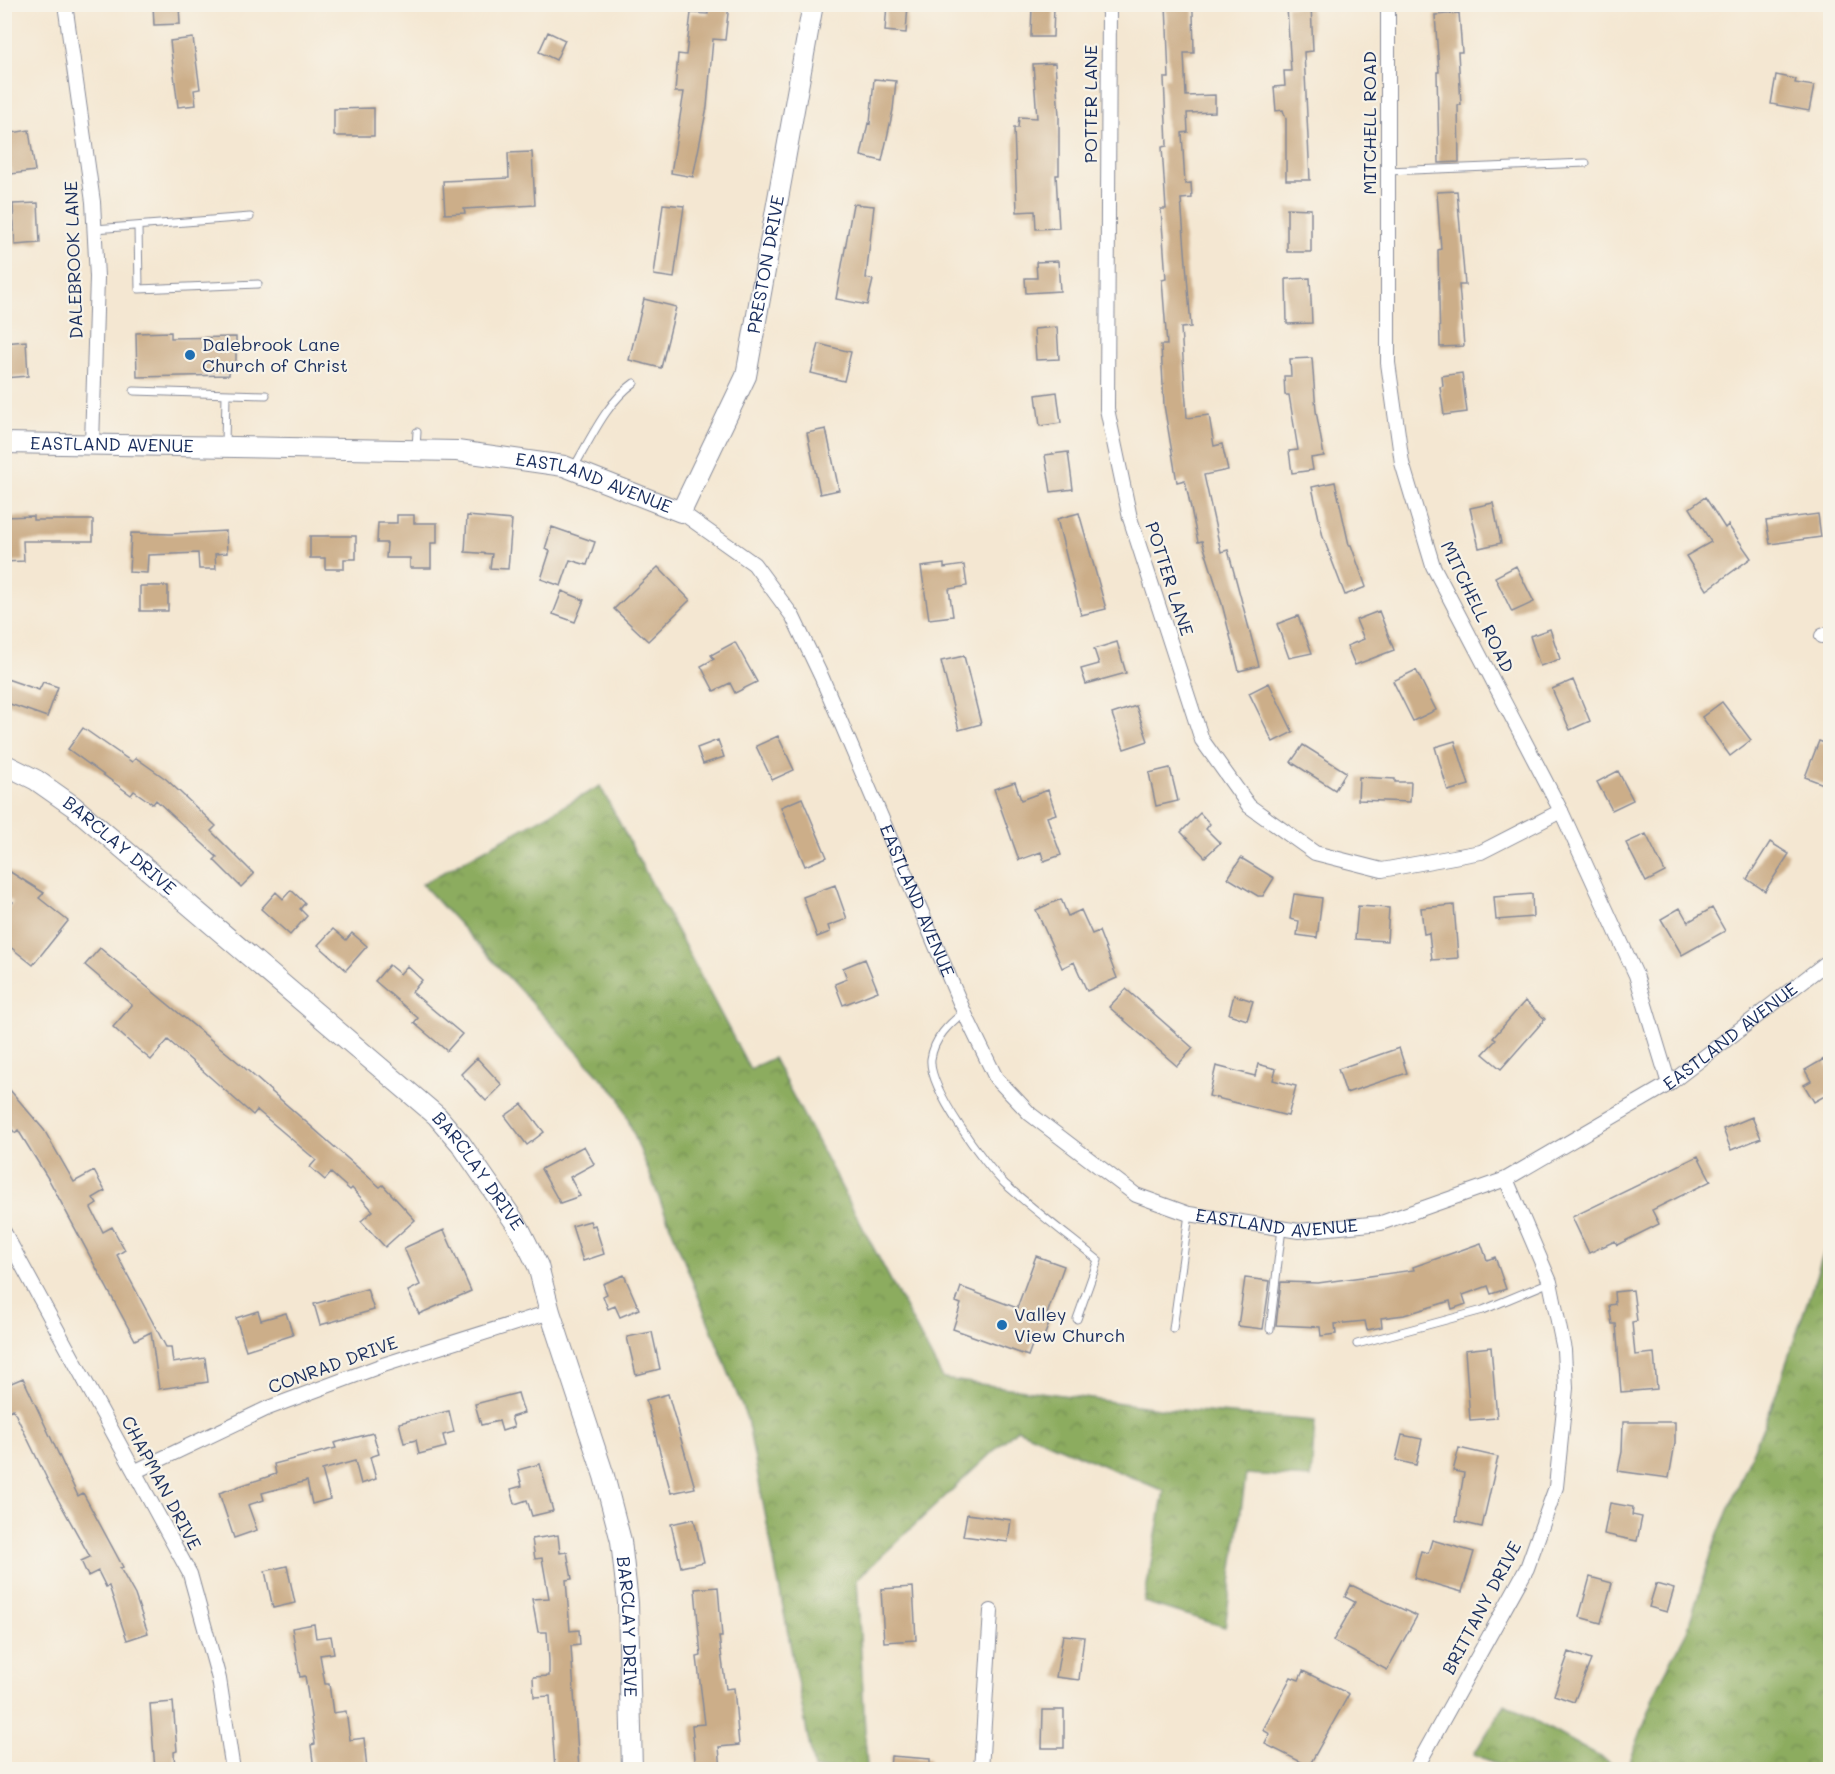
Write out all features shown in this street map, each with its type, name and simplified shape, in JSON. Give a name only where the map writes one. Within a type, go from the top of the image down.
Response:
[{"type":"street","name":"DALEBROOK LANE","points":[[66,4],[95,230],[97,278],[92,444]]},
{"type":"street","name":"PRESTON DRIVE","points":[[681,512],[746,376],[813,4]]},
{"type":"street","name":"POTTER LANE","points":[[1109,4],[1107,409],[1130,518],[1202,740],[1249,806],[1316,853],[1382,870],[1480,852],[1561,811]]},
{"type":"street","name":"MITCHELL ROAD","points":[[1388,4],[1388,363],[1402,464],[1433,566],[1561,811],[1636,975],[1669,1084]]},
{"type":"street","name":"EASTLAND AVENUE","points":[[4,443],[225,447],[417,441],[457,451],[573,469],[681,512],[754,564],[793,617],[822,678],[964,1012],[996,1078],[1030,1114],[1136,1196],[1188,1214],[1299,1231],[1381,1224],[1506,1179],[1669,1084],[1830,960]]},
{"type":"street","name":"BARCLAY DRIVE","points":[[4,764],[36,780],[73,806],[437,1116],[461,1144],[519,1228],[538,1266],[550,1312],[604,1476],[621,1541],[628,1603],[632,1770]]},
{"type":"street","name":"BRITTANY DRIVE","points":[[1415,1770],[1527,1568],[1556,1487],[1566,1388],[1564,1350],[1550,1282],[1506,1179]]},
{"type":"street","name":"CHAPMAN DRIVE","points":[[4,1232],[190,1574],[219,1679],[233,1770]]},
{"type":"street","name":"CONRAD DRIVE","points":[[136,1471],[268,1408],[383,1365],[550,1312]]},
{"type":"street","points":[[981,1770],[991,1611]]},
{"type":"lane","points":[[1387,171],[1587,163]]},
{"type":"lane","points":[[95,230],[249,217]]},
{"type":"lane","points":[[138,226],[139,289],[258,284]]},
{"type":"lane","points":[[573,469],[599,423],[626,389],[634,383]]},
{"type":"lane","points":[[134,391],[266,395]]},
{"type":"lane","points":[[225,447],[226,394]]},
{"type":"lane","points":[[964,1012],[944,1028],[931,1060],[940,1092],[958,1124],[1003,1182],[1098,1260],[1077,1319]]},
{"type":"lane","points":[[1173,1329],[1188,1214]]},
{"type":"lane","points":[[1270,1329],[1282,1228]]},
{"type":"lane","points":[[1357,1344],[1483,1310],[1550,1282]]},
{"type":"green space","points":[[600,786],[750,1069],[773,1058],[943,1379],[1158,1408],[1315,1421],[1311,1478],[1246,1474],[1225,1627],[1144,1602],[1164,1491],[1017,1429],[857,1579],[867,1769],[814,1769],[747,1419],[619,1097],[422,884]]},
{"type":"green space","points":[[1830,1235],[1830,1769],[1627,1769],[1660,1682],[1687,1631],[1716,1539],[1771,1408]]},
{"type":"green space","points":[[1505,1704],[1621,1769],[1508,1769],[1474,1754]]},
{"type":"building","points":[[153,4],[179,4],[180,24],[154,25]]},
{"type":"building","points":[[709,4],[729,4],[725,40],[713,39],[707,107],[693,177],[671,173],[684,92],[675,92],[678,54],[686,55],[691,13],[708,14]]},
{"type":"building","points":[[887,4],[908,4],[906,33],[885,31]]},
{"type":"building","points":[[1166,4],[1191,4],[1193,12],[1194,53],[1184,53],[1186,96],[1215,95],[1215,112],[1187,113],[1188,132],[1182,133],[1185,184],[1191,183],[1192,198],[1181,199],[1191,327],[1181,328],[1187,418],[1209,415],[1214,446],[1222,444],[1228,470],[1204,475],[1221,552],[1228,550],[1259,666],[1239,671],[1222,604],[1202,541],[1198,542],[1185,480],[1177,482],[1164,405],[1161,345],[1167,345],[1162,280],[1166,279],[1161,209],[1166,209],[1162,147],[1167,146],[1164,78],[1169,78]]},
{"type":"building","points":[[1032,5],[1054,6],[1053,37],[1031,37]]},
{"type":"building","points":[[1311,5],[1313,51],[1304,52],[1310,180],[1286,180],[1286,119],[1283,110],[1276,111],[1274,87],[1285,86],[1284,71],[1291,71],[1287,7]]},
{"type":"building","points":[[1459,13],[1462,52],[1458,52],[1461,105],[1458,105],[1459,162],[1439,163],[1437,72],[1439,72],[1435,15]]},
{"type":"building","points":[[548,32],[565,40],[556,60],[539,52]]},
{"type":"building","points":[[193,38],[200,89],[194,90],[196,105],[178,107],[170,41]]},
{"type":"building","points":[[1055,63],[1059,115],[1059,175],[1056,175],[1059,228],[1036,229],[1035,211],[1017,212],[1014,128],[1018,128],[1019,117],[1037,118],[1033,64]]},
{"type":"building","points":[[1776,75],[1796,79],[1795,83],[1814,86],[1809,111],[1771,104]]},
{"type":"building","points":[[874,79],[896,81],[893,110],[882,161],[861,156],[868,123],[870,124]]},
{"type":"building","points":[[374,108],[374,136],[334,136],[334,109]]},
{"type":"building","points":[[29,130],[35,171],[11,174],[6,134]]},
{"type":"building","points":[[532,152],[535,205],[464,209],[465,213],[445,214],[443,181],[509,178],[508,153]]},
{"type":"building","points":[[1457,191],[1465,285],[1459,285],[1464,346],[1440,347],[1438,250],[1441,249],[1437,192]]},
{"type":"building","points":[[38,203],[40,243],[15,245],[13,204]]},
{"type":"building","points":[[663,204],[684,206],[674,278],[654,275]]},
{"type":"building","points":[[853,204],[874,206],[866,278],[873,280],[867,305],[836,299]]},
{"type":"building","points":[[1287,208],[1311,209],[1311,252],[1287,252]]},
{"type":"building","points":[[1058,261],[1060,291],[1026,293],[1025,278],[1037,278],[1036,262]]},
{"type":"building","points":[[1310,278],[1312,323],[1287,324],[1286,279]]},
{"type":"building","points":[[644,299],[676,307],[661,368],[629,360]]},
{"type":"building","points":[[1057,327],[1059,359],[1036,360],[1034,329]]},
{"type":"building","points":[[171,332],[171,338],[236,337],[236,369],[229,369],[229,375],[137,377],[136,333]]},
{"type":"building","points":[[26,341],[28,376],[4,378],[4,343]]},
{"type":"building","points":[[819,344],[851,352],[844,381],[811,373]]},
{"type":"building","points":[[1312,358],[1316,411],[1324,456],[1311,458],[1313,470],[1292,473],[1289,451],[1298,450],[1289,395],[1285,395],[1284,376],[1291,376],[1290,359]]},
{"type":"building","points":[[1462,373],[1467,412],[1444,415],[1440,387],[1443,386],[1442,376]]},
{"type":"building","points":[[1057,392],[1061,423],[1040,426],[1036,395]]},
{"type":"building","points":[[826,429],[839,490],[820,494],[807,433]]},
{"type":"building","points":[[1068,452],[1073,489],[1051,492],[1045,455]]},
{"type":"building","points":[[1335,482],[1349,545],[1351,545],[1366,587],[1345,595],[1323,537],[1312,487]]},
{"type":"building","points":[[1705,497],[1725,528],[1728,525],[1751,558],[1707,590],[1686,556],[1711,542],[1690,508]]},
{"type":"building","points":[[1493,503],[1501,543],[1479,548],[1470,508]]},
{"type":"building","points":[[1079,513],[1106,609],[1081,615],[1057,519]]},
{"type":"building","points":[[1818,514],[1821,537],[1770,544],[1766,521]]},
{"type":"building","points":[[397,515],[414,515],[414,523],[437,523],[437,543],[431,543],[431,568],[410,568],[410,558],[386,558],[387,543],[377,543],[378,523],[397,523]]},
{"type":"building","points":[[33,516],[33,520],[93,520],[93,541],[23,541],[24,561],[4,562],[4,517]]},
{"type":"building","points":[[467,516],[512,520],[508,569],[490,568],[492,554],[465,552]]},
{"type":"building","points":[[552,527],[595,542],[587,565],[570,560],[561,586],[541,579],[550,551],[545,549]]},
{"type":"building","points":[[226,531],[227,553],[215,554],[216,569],[199,569],[198,553],[148,555],[147,573],[129,572],[131,533],[171,534]]},
{"type":"building","points":[[310,536],[356,536],[356,559],[344,559],[344,569],[325,569],[325,558],[310,558]]},
{"type":"building","points":[[944,564],[944,568],[964,565],[967,586],[949,589],[953,616],[929,619],[921,567]]},
{"type":"building","points":[[1516,566],[1534,602],[1512,612],[1495,577]]},
{"type":"building","points":[[658,567],[690,600],[648,641],[614,609]]},
{"type":"building","points":[[140,586],[168,586],[168,611],[140,611]]},
{"type":"building","points":[[562,591],[584,600],[575,622],[553,614]]},
{"type":"building","points":[[1379,611],[1394,650],[1355,665],[1347,646],[1364,639],[1356,620]]},
{"type":"building","points":[[1298,616],[1312,653],[1289,658],[1277,624]]},
{"type":"building","points":[[1550,629],[1560,659],[1540,666],[1530,636]]},
{"type":"building","points":[[735,642],[757,682],[735,693],[730,683],[714,691],[701,666],[714,659],[711,655]]},
{"type":"building","points":[[1117,642],[1126,673],[1086,684],[1081,669],[1099,664],[1094,649]]},
{"type":"building","points":[[964,656],[981,724],[959,730],[941,661]]},
{"type":"building","points":[[1416,670],[1436,710],[1413,721],[1393,681]]},
{"type":"building","points":[[4,678],[39,690],[43,682],[58,687],[47,717],[4,702]]},
{"type":"building","points":[[1573,680],[1590,721],[1570,730],[1552,689]]},
{"type":"building","points":[[1269,683],[1293,732],[1273,742],[1249,693]]},
{"type":"building","points":[[1722,702],[1751,740],[1730,756],[1702,717]]},
{"type":"building","points":[[1136,706],[1148,741],[1124,749],[1112,714]]},
{"type":"building","points":[[83,728],[132,762],[136,758],[166,779],[216,826],[211,831],[254,874],[241,887],[214,860],[217,857],[156,800],[153,804],[134,791],[131,795],[68,749]]},
{"type":"building","points":[[778,736],[794,770],[772,780],[756,746]]},
{"type":"building","points":[[718,740],[724,757],[703,764],[697,748]]},
{"type":"building","points":[[1455,741],[1469,785],[1448,791],[1435,747]]},
{"type":"building","points":[[1819,741],[1830,745],[1830,774],[1826,785],[1805,777]]},
{"type":"building","points":[[1303,745],[1346,772],[1335,790],[1291,762]]},
{"type":"building","points":[[1170,768],[1178,801],[1156,806],[1149,773]]},
{"type":"building","points":[[1618,771],[1633,800],[1612,810],[1597,782]]},
{"type":"building","points":[[1359,777],[1411,782],[1410,802],[1358,800]]},
{"type":"building","points":[[1015,782],[1021,800],[1048,790],[1056,814],[1047,817],[1061,855],[1044,861],[1041,852],[1019,860],[994,789]]},
{"type":"building","points":[[802,798],[827,857],[805,866],[781,807]]},
{"type":"building","points":[[1200,813],[1210,824],[1206,829],[1220,843],[1205,857],[1181,832]]},
{"type":"building","points":[[1646,834],[1665,872],[1646,882],[1626,843]]},
{"type":"building","points":[[1770,842],[1789,854],[1765,891],[1747,879]]},
{"type":"building","points":[[1241,858],[1274,878],[1263,896],[1258,896],[1228,878]]},
{"type":"building","points":[[4,868],[44,893],[39,898],[68,921],[33,965],[4,942],[4,915],[13,902],[4,897]]},
{"type":"building","points":[[835,885],[847,919],[828,926],[830,932],[817,937],[803,897]]},
{"type":"building","points":[[291,890],[305,903],[300,909],[307,916],[290,935],[261,909],[276,892],[283,899]]},
{"type":"building","points":[[1294,894],[1322,898],[1317,938],[1297,935],[1299,921],[1290,919]]},
{"type":"building","points":[[1532,894],[1533,917],[1496,920],[1494,897]]},
{"type":"building","points":[[1061,899],[1068,916],[1081,910],[1092,934],[1099,931],[1117,978],[1087,991],[1074,962],[1062,968],[1036,910]]},
{"type":"building","points":[[1454,905],[1458,958],[1432,960],[1429,933],[1424,934],[1421,908]]},
{"type":"building","points":[[1358,906],[1389,908],[1387,941],[1355,939]]},
{"type":"building","points":[[1680,908],[1688,922],[1712,908],[1725,931],[1682,955],[1661,919]]},
{"type":"building","points":[[333,929],[346,940],[352,933],[367,946],[346,970],[318,945]]},
{"type":"building","points":[[100,948],[239,1063],[380,1187],[383,1185],[415,1220],[385,1247],[361,1221],[373,1211],[352,1188],[350,1190],[331,1173],[325,1180],[310,1167],[316,1160],[257,1110],[253,1115],[168,1040],[151,1060],[133,1045],[113,1027],[132,1005],[85,965]]},
{"type":"building","points":[[865,959],[878,991],[843,1005],[835,984],[847,979],[843,968]]},
{"type":"building","points":[[389,965],[400,974],[407,966],[422,980],[412,992],[462,1034],[447,1051],[414,1023],[418,1018],[375,981]]},
{"type":"building","points":[[1126,989],[1193,1048],[1177,1066],[1109,1007]]},
{"type":"building","points":[[1234,995],[1253,1001],[1247,1020],[1229,1014]]},
{"type":"building","points":[[1525,1001],[1545,1019],[1501,1069],[1483,1054],[1496,1040],[1493,1038]]},
{"type":"building","points":[[1399,1048],[1407,1073],[1346,1093],[1338,1069]]},
{"type":"building","points":[[477,1058],[502,1085],[486,1101],[461,1074]]},
{"type":"building","points":[[1824,1059],[1830,1070],[1830,1093],[1814,1102],[1804,1085],[1811,1081],[1805,1070]]},
{"type":"building","points":[[1258,1064],[1276,1069],[1273,1080],[1296,1086],[1288,1116],[1209,1096],[1216,1066],[1255,1076]]},
{"type":"building","points":[[4,1083],[44,1130],[74,1182],[94,1171],[105,1191],[93,1198],[97,1204],[91,1208],[103,1232],[112,1227],[125,1250],[117,1255],[166,1347],[171,1347],[173,1363],[205,1358],[208,1382],[159,1389],[151,1332],[135,1340],[49,1180],[18,1130],[15,1133],[4,1120]]},
{"type":"building","points":[[522,1104],[544,1132],[527,1145],[505,1116]]},
{"type":"building","points":[[1752,1117],[1761,1138],[1731,1150],[1723,1129]]},
{"type":"building","points":[[584,1146],[594,1164],[570,1177],[580,1196],[560,1203],[541,1169]]},
{"type":"building","points":[[1698,1156],[1711,1181],[1652,1210],[1659,1224],[1617,1245],[1615,1241],[1589,1253],[1572,1217]]},
{"type":"building","points":[[590,1221],[592,1226],[595,1225],[604,1254],[583,1261],[572,1226]]},
{"type":"building","points":[[444,1230],[471,1291],[419,1314],[408,1291],[420,1285],[404,1248]]},
{"type":"building","points":[[1481,1243],[1487,1260],[1495,1257],[1506,1289],[1491,1294],[1488,1286],[1463,1295],[1466,1304],[1452,1309],[1450,1301],[1404,1315],[1381,1318],[1382,1327],[1367,1330],[1365,1321],[1335,1324],[1336,1334],[1321,1336],[1320,1327],[1276,1325],[1281,1282],[1318,1283],[1414,1270],[1413,1267]]},
{"type":"building","points":[[1036,1256],[1064,1266],[1045,1320],[1050,1321],[1043,1339],[1035,1337],[1028,1356],[953,1329],[961,1304],[956,1302],[961,1287],[1017,1308]]},
{"type":"building","points":[[624,1275],[639,1309],[620,1317],[615,1306],[608,1309],[603,1296],[607,1294],[603,1284]]},
{"type":"building","points":[[1245,1278],[1270,1281],[1263,1329],[1238,1326]]},
{"type":"building","points":[[367,1289],[374,1310],[320,1325],[314,1304]]},
{"type":"building","points":[[1633,1290],[1637,1321],[1632,1322],[1635,1355],[1654,1353],[1657,1389],[1621,1392],[1616,1324],[1612,1324],[1609,1305],[1615,1304],[1614,1292]]},
{"type":"building","points":[[258,1311],[261,1320],[286,1313],[293,1335],[246,1350],[236,1318]]},
{"type":"building","points":[[652,1332],[660,1369],[636,1375],[627,1337]]},
{"type":"building","points":[[1491,1347],[1497,1418],[1470,1420],[1465,1350]]},
{"type":"building","points":[[23,1378],[78,1496],[83,1493],[123,1567],[120,1568],[135,1595],[148,1633],[127,1640],[109,1586],[106,1587],[98,1571],[88,1576],[81,1561],[90,1557],[50,1485],[13,1409],[4,1413],[4,1386]]},
{"type":"building","points":[[518,1393],[524,1413],[511,1417],[514,1427],[502,1431],[499,1421],[481,1425],[475,1404]]},
{"type":"building","points":[[668,1394],[695,1488],[671,1493],[646,1400]]},
{"type":"building","points":[[449,1411],[454,1432],[443,1435],[446,1447],[419,1454],[416,1440],[404,1443],[399,1423]]},
{"type":"building","points":[[1623,1422],[1675,1422],[1675,1443],[1669,1478],[1618,1471],[1622,1452]]},
{"type":"building","points":[[373,1433],[379,1454],[370,1457],[376,1479],[361,1484],[355,1461],[322,1470],[330,1499],[312,1504],[307,1481],[262,1493],[264,1500],[248,1505],[257,1530],[234,1538],[219,1493],[276,1474],[274,1464],[336,1448],[334,1443]]},
{"type":"building","points":[[1402,1435],[1422,1439],[1416,1465],[1396,1460]]},
{"type":"building","points":[[1459,1448],[1498,1457],[1482,1527],[1456,1521],[1464,1473],[1453,1471]]},
{"type":"building","points":[[540,1464],[553,1511],[532,1516],[527,1500],[515,1504],[511,1489],[522,1486],[518,1470]]},
{"type":"building","points":[[1610,1503],[1633,1507],[1632,1515],[1642,1517],[1637,1541],[1604,1534]]},
{"type":"building","points":[[967,1514],[1011,1520],[1008,1542],[963,1536]]},
{"type":"building","points":[[694,1519],[704,1562],[681,1567],[671,1524]]},
{"type":"building","points":[[558,1535],[560,1553],[567,1552],[572,1579],[566,1580],[570,1631],[579,1630],[580,1645],[571,1646],[579,1770],[555,1770],[550,1696],[534,1697],[533,1677],[549,1676],[549,1661],[547,1632],[538,1632],[532,1599],[549,1598],[542,1558],[535,1559],[532,1539]]},
{"type":"building","points":[[1432,1540],[1474,1552],[1462,1592],[1414,1578],[1421,1551],[1428,1553]]},
{"type":"building","points":[[287,1566],[295,1603],[273,1608],[265,1571]]},
{"type":"building","points":[[1590,1577],[1612,1583],[1601,1623],[1579,1617]]},
{"type":"building","points":[[1656,1584],[1674,1589],[1667,1612],[1649,1607]]},
{"type":"building","points":[[1351,1585],[1417,1616],[1387,1670],[1333,1641],[1355,1602],[1345,1597]]},
{"type":"building","points":[[718,1587],[722,1637],[719,1637],[726,1689],[734,1688],[739,1745],[719,1747],[721,1770],[696,1770],[692,1725],[705,1724],[697,1657],[701,1656],[695,1589]]},
{"type":"building","points":[[913,1587],[916,1640],[884,1642],[881,1589]]},
{"type":"building","points":[[314,1624],[316,1638],[331,1636],[334,1653],[320,1655],[325,1684],[329,1684],[333,1713],[346,1711],[350,1740],[364,1738],[367,1770],[314,1770],[311,1745],[315,1744],[305,1676],[300,1677],[292,1628]]},
{"type":"building","points":[[1063,1635],[1084,1637],[1079,1680],[1056,1677]]},
{"type":"building","points":[[1569,1652],[1591,1660],[1574,1702],[1554,1695]]},
{"type":"building","points":[[1303,1671],[1349,1694],[1309,1766],[1265,1744],[1270,1734],[1263,1730],[1291,1677],[1299,1680]]},
{"type":"building","points":[[173,1702],[177,1751],[174,1752],[175,1770],[155,1770],[150,1704]]},
{"type":"building","points":[[1043,1710],[1064,1710],[1064,1748],[1042,1748]]},
{"type":"building","points":[[891,1756],[930,1759],[930,1770],[890,1770]]},
{"type":"place","name":"Dalebrook Lane Church of Christ","points":[[190,355]]},
{"type":"place","name":"Valley View Church","points":[[1002,1325]]}]
